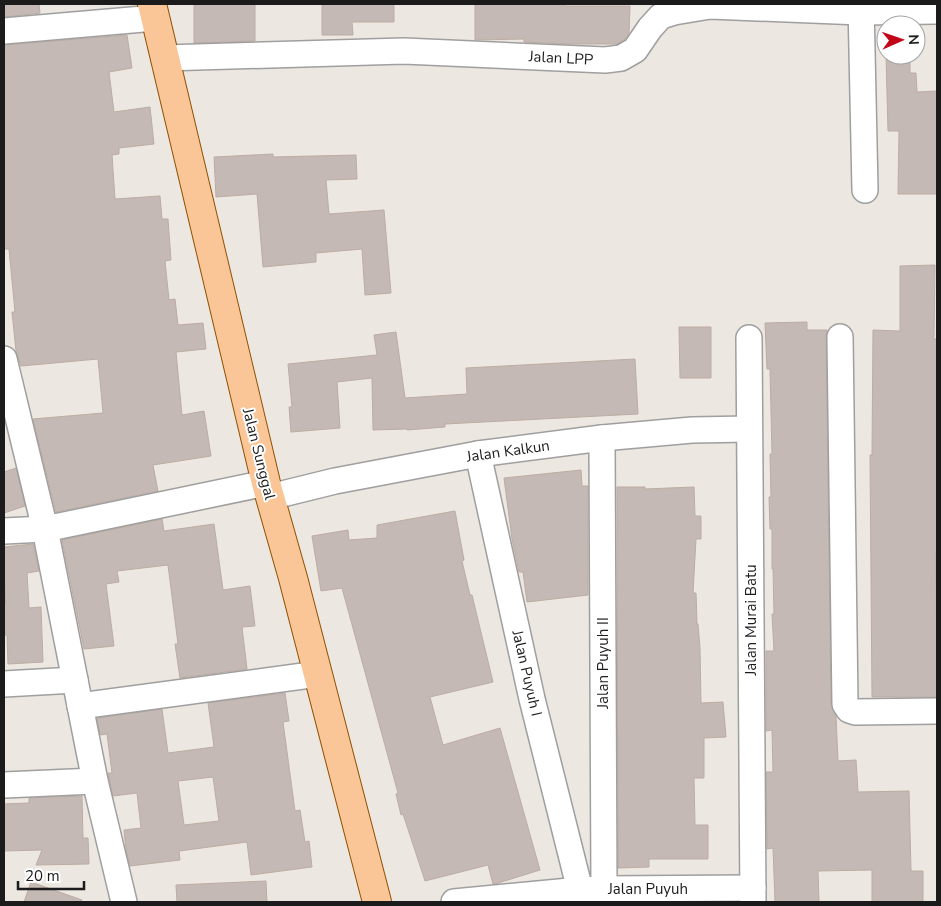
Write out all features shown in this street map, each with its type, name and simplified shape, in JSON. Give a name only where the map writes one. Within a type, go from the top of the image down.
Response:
[{"type":"main road","name":"Jalan Sunggal","points":[[153,11],[268,490],[293,578],[377,902]]},
{"type":"street","name":"Jalan LPP","points":[[164,58],[404,51],[605,60],[621,58],[635,50],[661,16],[710,5],[937,10]]},
{"type":"street","points":[[861,8],[865,190]]},
{"type":"street","points":[[4,31],[153,11]]},
{"type":"street","points":[[840,337],[845,704],[849,710],[855,712],[937,711]]},
{"type":"street","name":"Jalan Murai Batu","points":[[749,338],[753,895]]},
{"type":"street","points":[[4,359],[45,529],[95,781],[124,902]]},
{"type":"street","name":"Jalan Kalkun","points":[[4,531],[45,529],[268,490],[335,481],[478,454],[602,438],[692,430],[749,429]]},
{"type":"street","name":"Jalan Puyuh II","points":[[592,889],[602,438]]},
{"type":"street","name":"Jalan Puyuh I","points":[[478,454],[532,699],[592,889]]},
{"type":"street","points":[[80,706],[318,674]]},
{"type":"street","points":[[4,684],[75,680]]},
{"type":"street","points":[[4,785],[95,781]]},
{"type":"street","name":"Jalan Puyuh","points":[[454,902],[592,889],[641,896],[753,895]]},
{"type":"building","points":[[4,4],[39,4],[40,13],[4,17]]},
{"type":"building","points":[[194,4],[255,4],[255,41],[194,43]]},
{"type":"building","points":[[322,4],[394,4],[394,22],[352,22],[353,35],[322,35]]},
{"type":"building","points":[[475,4],[630,6],[629,33],[625,39],[617,44],[524,42],[524,39],[475,40]]},
{"type":"building","points":[[127,35],[132,68],[109,72],[114,112],[150,107],[154,144],[119,148],[119,154],[112,155],[115,199],[160,196],[162,219],[168,219],[171,260],[165,261],[169,300],[175,299],[178,325],[203,323],[206,349],[176,352],[182,415],[204,411],[211,456],[153,465],[158,491],[56,512],[33,419],[103,413],[98,359],[21,366],[16,351],[12,312],[15,312],[9,249],[4,249],[4,45]]},
{"type":"building","points":[[886,65],[910,65],[910,73],[916,73],[917,92],[937,91],[937,194],[898,194],[899,131],[888,131]]},
{"type":"building","points":[[273,154],[273,157],[356,155],[357,179],[326,180],[329,214],[384,210],[391,293],[365,295],[362,249],[316,253],[316,262],[263,267],[257,194],[216,197],[214,157]]},
{"type":"building","points":[[935,265],[934,339],[937,339],[937,697],[872,697],[870,455],[872,455],[873,330],[900,331],[900,266]]},
{"type":"building","points":[[807,322],[807,330],[827,330],[831,704],[836,716],[838,761],[856,760],[858,792],[909,791],[911,871],[923,871],[923,902],[872,902],[872,870],[818,871],[819,902],[775,902],[773,848],[767,849],[766,772],[773,772],[772,730],[766,731],[766,651],[774,651],[772,614],[774,614],[772,529],[770,529],[769,497],[771,497],[770,454],[772,454],[770,369],[767,369],[765,323]]},
{"type":"building","points":[[679,327],[711,327],[711,378],[680,378]]},
{"type":"building","points":[[396,332],[405,398],[467,394],[466,368],[635,359],[638,414],[445,424],[445,427],[407,430],[373,430],[372,378],[337,382],[340,428],[291,432],[289,407],[292,407],[288,364],[377,355],[374,335]]},
{"type":"building","points":[[16,468],[25,506],[4,513],[4,472]]},
{"type":"building","points":[[581,470],[582,486],[588,486],[588,595],[527,602],[523,572],[519,572],[512,539],[504,478]]},
{"type":"building","points":[[617,487],[645,487],[645,489],[694,487],[695,516],[701,516],[701,539],[696,539],[693,593],[696,593],[700,648],[701,703],[723,702],[726,737],[704,738],[704,778],[694,778],[695,825],[708,825],[708,859],[649,859],[649,867],[618,868]]},
{"type":"building","points":[[455,511],[464,560],[462,561],[493,682],[430,697],[443,745],[500,728],[540,870],[495,884],[493,884],[488,865],[425,881],[403,814],[401,815],[396,794],[398,793],[342,588],[321,591],[312,536],[348,530],[349,540],[377,538],[377,525]]},
{"type":"building","points":[[162,519],[164,531],[214,524],[223,590],[250,586],[255,626],[242,627],[247,669],[180,678],[175,644],[178,644],[168,565],[117,571],[119,582],[106,584],[114,646],[84,649],[62,540]]},
{"type":"building","points":[[33,544],[39,571],[27,573],[29,608],[41,607],[43,662],[8,664],[7,635],[4,635],[4,609],[6,609],[4,547]]},
{"type":"building","points":[[285,693],[289,721],[283,722],[295,811],[300,810],[305,842],[309,841],[312,867],[251,875],[247,842],[179,851],[180,860],[130,866],[124,830],[141,828],[137,793],[113,796],[108,773],[112,773],[107,734],[100,735],[97,718],[162,709],[168,753],[214,747],[208,703]],"holes":[[[213,777],[219,821],[184,825],[178,781]]]},
{"type":"building","points":[[82,796],[83,838],[88,838],[89,864],[36,865],[42,850],[4,851],[4,804],[29,803],[29,798]]},
{"type":"building","points":[[266,881],[267,902],[177,902],[176,885]]},
{"type":"building","points":[[31,882],[82,900],[81,902],[24,902]]}]
